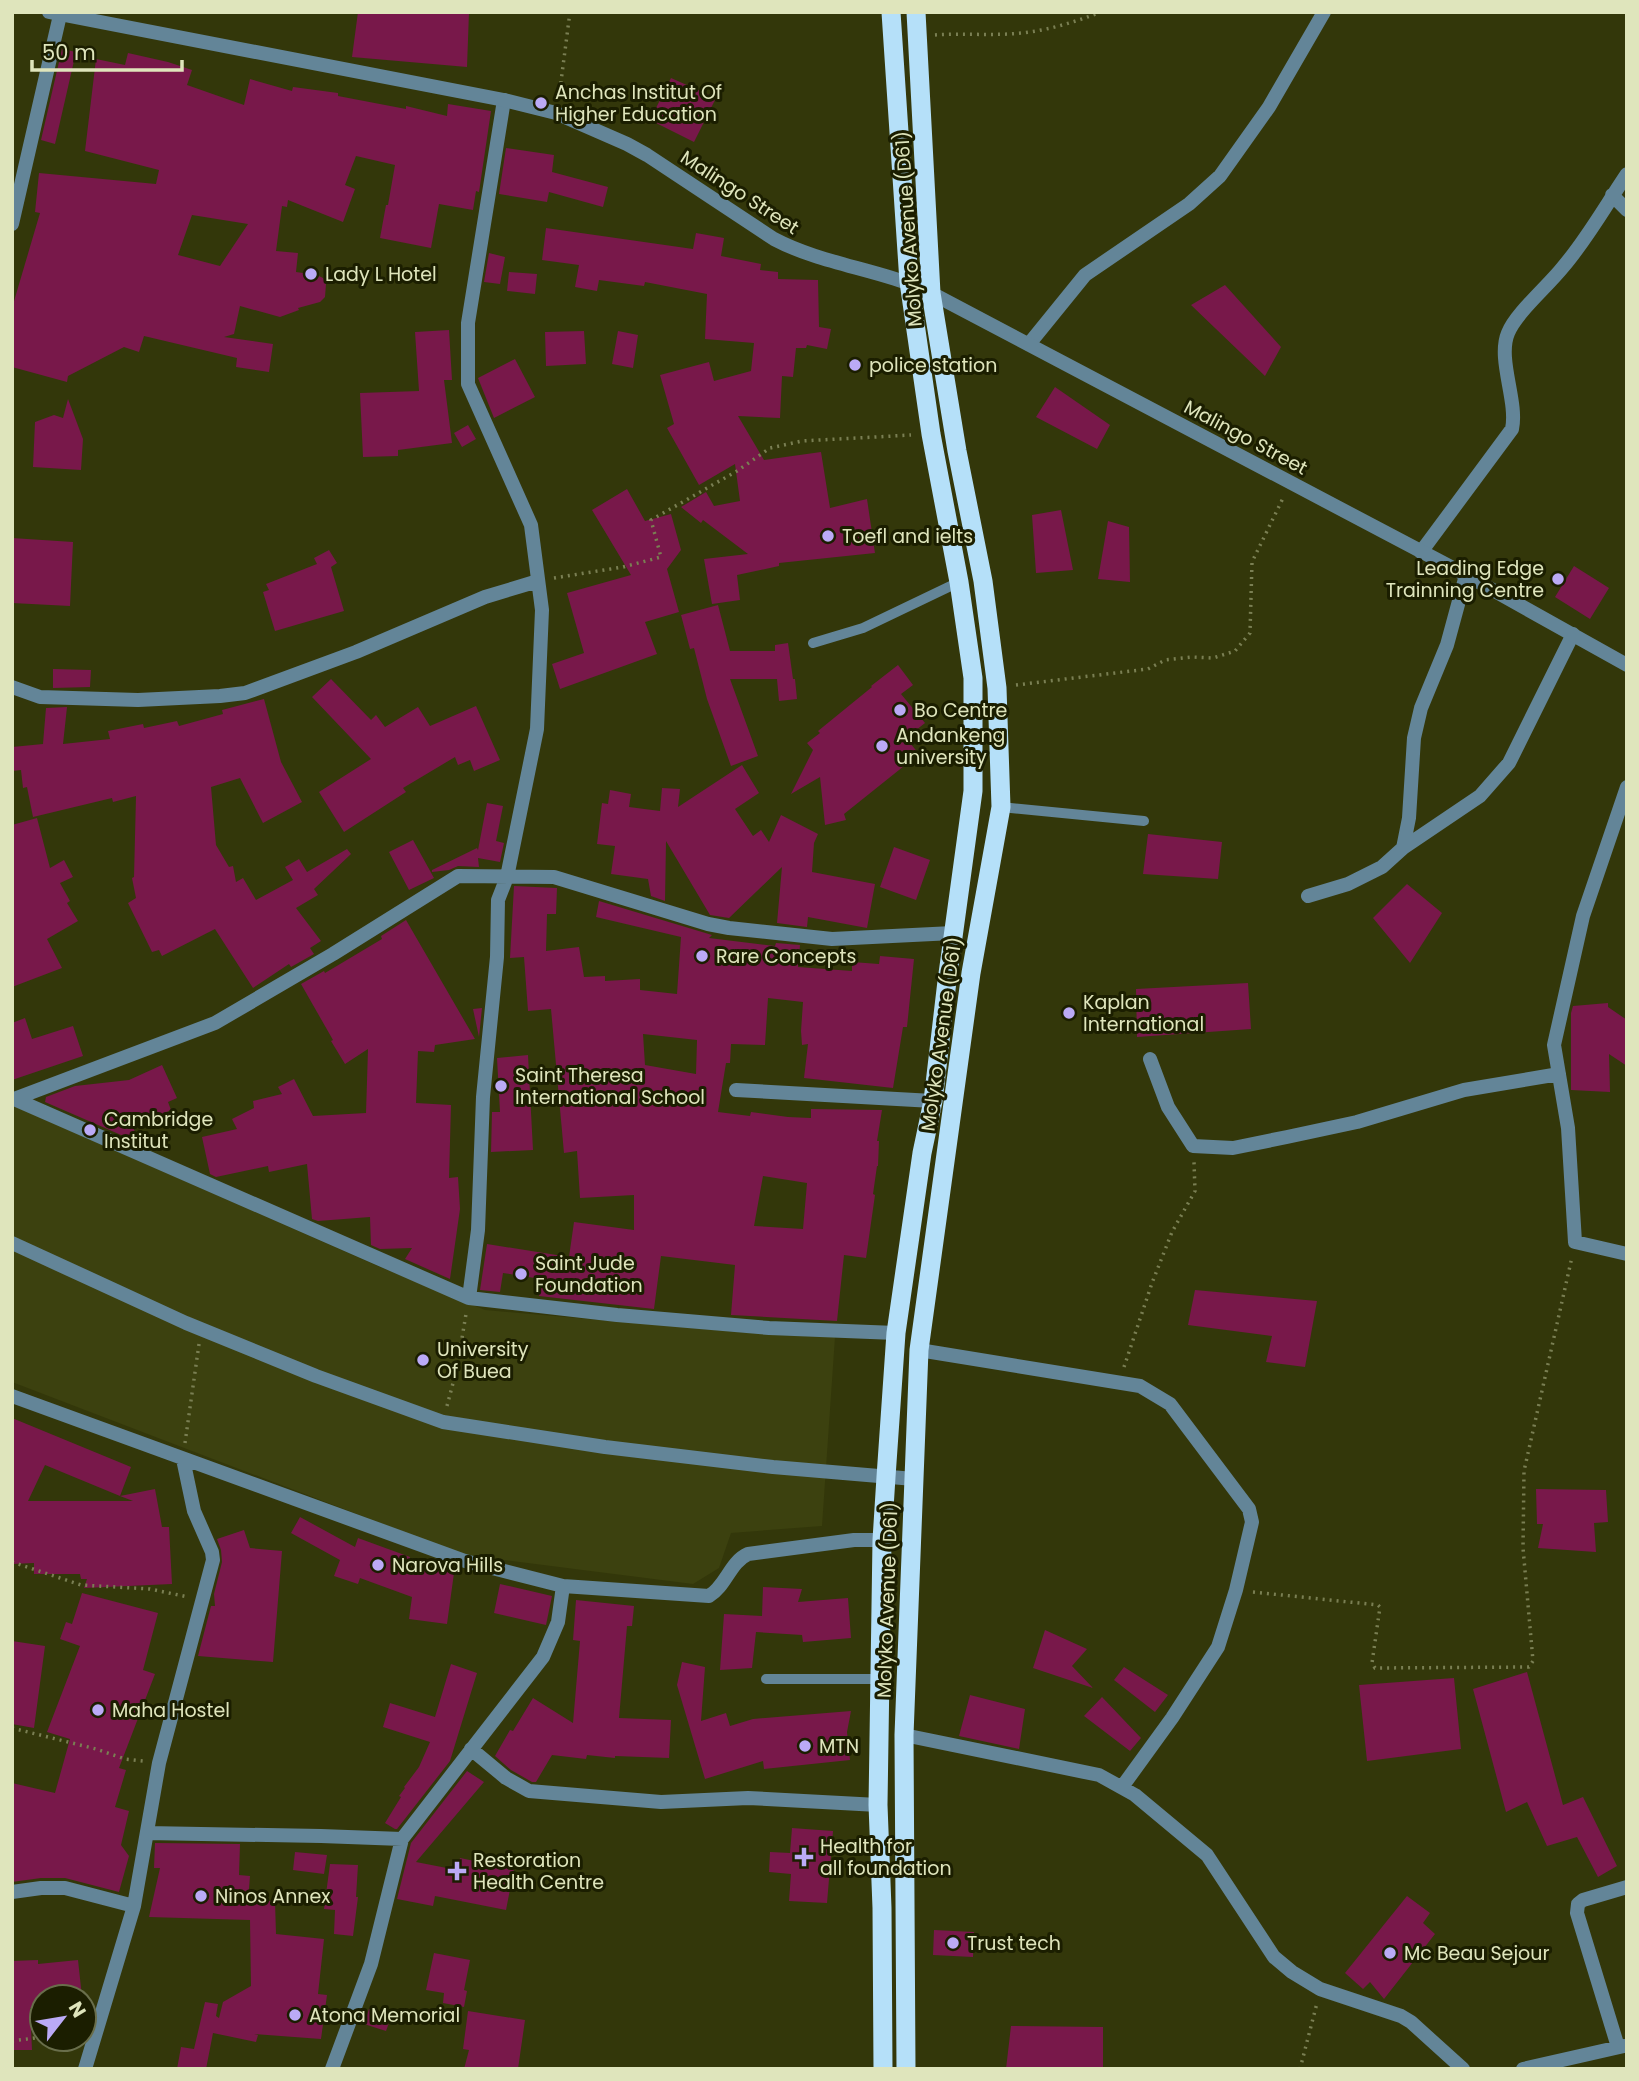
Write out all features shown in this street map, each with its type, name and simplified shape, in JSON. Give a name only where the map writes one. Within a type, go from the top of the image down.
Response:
[{"type":"highway","name":"Molyko Avenue (D61)","points":[[883,2069],[878,1805],[882,1540],[896,1333],[922,1153],[933,1101],[974,766],[972,678],[959,582],[931,434],[909,282],[891,12]]},
{"type":"highway","name":"Molyko Avenue (D61)","points":[[906,2069],[904,1735],[919,1350],[971,973],[1001,807],[997,688],[984,581],[957,451],[931,293],[916,12]]},
{"type":"street","points":[[1029,344],[1085,275],[1189,204],[1220,176],[1269,107],[1324,12]]},
{"type":"street","name":"Malingo Street","points":[[54,14],[504,100],[556,113],[647,155],[796,251],[909,282],[1466,575],[1627,665]]},
{"type":"street","points":[[12,224],[54,14]]},
{"type":"street","points":[[469,1298],[478,1230],[483,1097],[497,957],[498,900],[507,877],[537,729],[542,610],[531,525],[468,384],[468,323],[504,100]]},
{"type":"street","points":[[1421,552],[1511,429],[1514,415],[1505,350],[1507,335],[1515,321],[1565,265],[1627,174]]},
{"type":"street","points":[[1612,195],[1627,210]]},
{"type":"street","points":[[1403,848],[1409,818],[1414,738],[1421,708],[1447,645],[1466,575]]},
{"type":"street","points":[[12,687],[40,697],[138,701],[245,693],[356,652],[485,597],[538,581]]},
{"type":"street","points":[[1308,896],[1348,884],[1382,867],[1403,848],[1480,796],[1509,763],[1573,634]]},
{"type":"street","points":[[1627,787],[1583,916],[1554,1045],[1569,1128],[1575,1242],[1627,1254]]},
{"type":"street","points":[[13,1095],[29,1093],[215,1023],[458,876],[554,877],[729,929],[832,939],[953,933]]},
{"type":"street","points":[[1150,1059],[1168,1107],[1193,1146],[1233,1148],[1357,1122],[1464,1090],[1559,1074]]},
{"type":"street","points":[[736,1090],[933,1101]]},
{"type":"street","points":[[13,1095],[469,1298],[604,1314],[769,1328],[896,1333]]},
{"type":"street","points":[[12,1244],[201,1329],[316,1376],[443,1422],[605,1447],[914,1479]]},
{"type":"street","points":[[919,1350],[1140,1386],[1170,1404],[1249,1509],[1252,1522],[1236,1590],[1218,1647],[1172,1718],[1122,1787]]},
{"type":"street","points":[[12,1396],[465,1562],[563,1586],[709,1596],[716,1591],[740,1558],[748,1554],[854,1540],[882,1540]]},
{"type":"street","points":[[85,2069],[134,1906],[159,1763],[213,1560],[194,1511],[183,1459]]},
{"type":"street","points":[[332,2069],[371,1964],[402,1839],[542,1657],[558,1622],[563,1586]]},
{"type":"street","points":[[904,1735],[1099,1776],[1122,1787],[1207,1855],[1274,1957],[1292,1972],[1320,1989],[1401,2016],[1463,2069]]},
{"type":"street","points":[[471,1749],[506,1778],[529,1791],[661,1802],[748,1798],[878,1805]]},
{"type":"street","points":[[147,1833],[402,1839]]},
{"type":"street","points":[[1523,2069],[1622,2046],[1577,1913],[1578,1904],[1583,1900],[1627,1887]]},
{"type":"street","points":[[12,1892],[65,1888],[134,1906]]},
{"type":"lane","points":[[813,643],[863,628],[959,582]]},
{"type":"lane","points":[[1001,807],[1144,821]]},
{"type":"lane","points":[[766,1679],[880,1679]]},
{"type":"path","points":[[556,113],[570,12]]},
{"type":"path","points":[[918,37],[961,33],[1020,33],[1066,24],[1101,12]]},
{"type":"path","points":[[538,581],[623,567],[661,557],[651,520],[737,471],[771,447],[802,441],[931,434]]},
{"type":"path","points":[[997,688],[1148,669],[1165,660],[1213,658],[1235,651],[1250,633],[1252,562],[1291,482]]},
{"type":"path","points":[[1119,1383],[1172,1232],[1195,1191],[1193,1146]]},
{"type":"path","points":[[1236,1590],[1378,1605],[1380,1607],[1372,1663],[1375,1668],[1529,1667],[1533,1661],[1523,1548],[1524,1471],[1575,1242]]},
{"type":"path","points":[[443,1422],[457,1368],[469,1298]]},
{"type":"path","points":[[183,1459],[201,1329]]},
{"type":"path","points":[[12,1562],[81,1585],[150,1589],[204,1600]]},
{"type":"path","points":[[12,1728],[125,1759],[159,1763]]},
{"type":"path","points":[[1300,2069],[1320,1989]]},
{"type":"shaded area","name":"University Of Buea","points":[[12,1105],[380,1267],[485,1310],[773,1335],[835,1337],[822,1526],[731,1533],[719,1568],[693,1584],[464,1555],[12,1382]]},
{"type":"building","points":[[358,12],[469,12],[467,67],[352,57]]},
{"type":"building","points":[[62,49],[76,52],[55,144],[41,140]]},
{"type":"building","points":[[128,53],[192,70],[187,85],[244,105],[250,79],[292,91],[293,87],[338,93],[338,96],[406,109],[406,106],[447,116],[448,104],[491,111],[479,192],[476,191],[473,210],[439,204],[431,248],[380,238],[395,165],[356,156],[345,185],[355,189],[343,222],[288,200],[287,207],[282,206],[276,251],[298,253],[296,272],[323,278],[326,284],[325,297],[320,302],[298,308],[299,310],[280,317],[240,306],[234,334],[224,337],[273,344],[269,372],[236,367],[237,358],[144,336],[139,352],[124,347],[68,376],[67,382],[12,367],[12,308],[40,213],[35,212],[39,173],[156,184],[159,170],[85,151],[96,59],[125,65]],"holes":[[[192,215],[248,224],[220,266],[178,255]]]},
{"type":"building","points":[[671,78],[716,98],[694,142],[650,120]]},
{"type":"building","points":[[506,148],[554,155],[552,172],[608,187],[603,207],[549,192],[547,202],[499,194]]},
{"type":"building","points":[[546,228],[693,249],[696,233],[724,238],[721,256],[761,264],[760,270],[778,272],[778,279],[818,280],[819,327],[831,329],[827,349],[807,345],[806,348],[796,348],[793,377],[782,376],[780,418],[738,416],[764,460],[821,452],[830,508],[867,499],[875,553],[779,563],[779,566],[737,575],[740,600],[712,604],[704,559],[748,554],[681,507],[706,492],[714,506],[740,501],[735,464],[699,485],[667,428],[674,424],[660,375],[709,362],[714,381],[751,371],[754,343],[705,339],[707,294],[645,282],[644,286],[599,280],[597,291],[575,287],[579,265],[542,260]]},
{"type":"building","points":[[489,253],[505,257],[500,284],[484,282]]},
{"type":"building","points":[[509,272],[537,274],[535,294],[507,291]]},
{"type":"building","points":[[1225,285],[1281,347],[1265,376],[1191,305]]},
{"type":"building","points":[[449,330],[452,380],[444,380],[452,443],[398,450],[398,456],[363,457],[360,393],[419,391],[415,332]]},
{"type":"building","points":[[584,331],[586,364],[546,366],[545,332]]},
{"type":"building","points":[[618,331],[638,335],[633,368],[612,364]]},
{"type":"building","points":[[515,359],[535,397],[494,418],[478,378]]},
{"type":"building","points":[[1055,387],[1110,425],[1097,449],[1036,417]]},
{"type":"building","points":[[68,399],[83,439],[81,470],[33,467],[35,422],[54,415],[63,418]]},
{"type":"building","points":[[468,425],[476,439],[462,447],[454,433]]},
{"type":"building","points":[[627,489],[645,521],[671,514],[681,550],[667,569],[679,612],[645,622],[657,654],[560,689],[552,664],[584,653],[567,593],[631,575],[592,510]]},
{"type":"building","points":[[1061,510],[1073,570],[1036,573],[1032,515]]},
{"type":"building","points":[[1108,521],[1129,527],[1130,582],[1098,579]]},
{"type":"building","points":[[12,538],[73,542],[70,606],[12,603]]},
{"type":"building","points":[[329,550],[337,563],[331,567],[344,611],[275,631],[263,592],[269,590],[266,584],[317,564],[314,558]]},
{"type":"building","points":[[1574,566],[1609,588],[1590,619],[1555,597]]},
{"type":"building","points":[[718,605],[730,651],[775,651],[775,645],[788,643],[797,699],[779,701],[777,679],[730,679],[758,756],[731,766],[707,699],[694,648],[690,649],[681,615]]},
{"type":"building","points":[[898,665],[913,685],[901,694],[925,723],[906,738],[919,754],[844,814],[846,820],[825,825],[820,777],[791,794],[813,750],[807,743]]},
{"type":"building","points":[[53,669],[91,670],[90,687],[53,688]]},
{"type":"building","points":[[331,679],[371,720],[376,715],[385,727],[418,707],[430,726],[476,706],[500,760],[474,771],[470,760],[458,765],[455,757],[403,788],[406,792],[344,832],[319,792],[371,759],[312,697]]},
{"type":"building","points":[[264,699],[281,762],[302,802],[263,823],[240,778],[211,787],[216,845],[229,867],[233,866],[236,882],[243,878],[256,900],[293,880],[285,867],[299,859],[307,872],[347,849],[351,854],[314,889],[318,895],[296,908],[321,941],[310,948],[314,954],[291,967],[289,964],[253,988],[215,929],[162,956],[159,950],[152,952],[128,903],[136,898],[132,878],[136,796],[113,802],[112,798],[33,817],[27,787],[23,788],[21,770],[12,771],[12,747],[43,744],[46,708],[67,707],[63,744],[110,739],[108,731],[143,724],[144,728],[177,721],[179,726],[223,714],[222,710]]},
{"type":"building","points":[[742,765],[759,793],[735,809],[753,836],[761,830],[769,842],[781,815],[818,834],[814,843],[812,872],[875,884],[867,928],[808,917],[807,927],[777,923],[782,867],[729,918],[710,915],[666,841],[665,901],[651,896],[648,879],[611,874],[615,846],[597,844],[602,803],[608,804],[610,790],[631,794],[629,807],[660,811],[662,788],[680,789],[678,807]]},
{"type":"building","points":[[487,803],[503,806],[496,841],[504,843],[500,862],[478,858],[479,867],[458,866],[432,872],[477,848],[478,850]]},
{"type":"building","points":[[37,818],[50,868],[64,860],[73,877],[60,883],[70,901],[67,903],[78,921],[47,939],[62,968],[12,987],[12,825]]},
{"type":"building","points":[[1148,834],[1222,842],[1218,879],[1143,874]]},
{"type":"building","points":[[413,840],[434,878],[409,890],[389,852]]},
{"type":"building","points":[[894,847],[930,860],[916,900],[880,887]]},
{"type":"building","points":[[1407,884],[1442,913],[1410,963],[1373,918]]},
{"type":"building","points":[[514,886],[557,888],[556,914],[547,914],[546,951],[579,947],[584,977],[605,976],[605,981],[640,979],[640,990],[677,994],[681,937],[596,917],[599,901],[712,935],[709,938],[775,946],[776,943],[800,945],[798,967],[852,971],[852,962],[879,964],[880,956],[914,959],[907,1027],[903,1027],[893,1088],[804,1078],[808,1044],[802,1045],[803,1002],[768,998],[765,1045],[731,1044],[730,1063],[726,1063],[718,1112],[750,1116],[751,1112],[811,1118],[811,1109],[882,1110],[877,1141],[875,1195],[866,1258],[844,1255],[837,1321],[731,1315],[735,1265],[661,1256],[654,1309],[539,1296],[541,1279],[503,1273],[500,1292],[480,1290],[487,1244],[569,1257],[574,1222],[634,1230],[634,1195],[580,1198],[577,1151],[564,1153],[551,1009],[528,1011],[524,957],[510,958]],"holes":[[[643,1034],[697,1040],[696,1074],[645,1065]],[[763,1176],[807,1183],[803,1229],[754,1226]]]},
{"type":"building","points":[[406,920],[475,1039],[435,1045],[434,1052],[418,1051],[416,1103],[451,1105],[449,1178],[458,1177],[460,1209],[450,1279],[405,1259],[412,1248],[380,1249],[371,1245],[370,1217],[318,1221],[312,1219],[307,1164],[269,1172],[268,1166],[216,1177],[210,1174],[202,1137],[237,1129],[232,1119],[254,1108],[253,1101],[282,1094],[278,1087],[294,1079],[313,1116],[366,1113],[368,1049],[345,1064],[301,984],[382,939],[381,936]]},
{"type":"building","points":[[1248,983],[1251,1029],[1137,1037],[1136,989]]},
{"type":"building","points":[[1608,1003],[1608,1007],[1627,1020],[1627,1066],[1609,1054],[1610,1092],[1571,1090],[1573,1006]]},
{"type":"building","points":[[482,1008],[479,1037],[473,1009]]},
{"type":"building","points":[[25,1018],[32,1039],[73,1026],[83,1056],[12,1080],[12,1023]]},
{"type":"building","points":[[528,1055],[533,1150],[491,1152],[492,1112],[500,1112],[497,1058]]},
{"type":"building","points":[[162,1065],[177,1098],[168,1102],[171,1110],[133,1127],[135,1132],[128,1138],[45,1102],[46,1097],[75,1086],[129,1080]]},
{"type":"building","points":[[1195,1290],[1317,1301],[1305,1367],[1266,1362],[1272,1336],[1188,1325]]},
{"type":"building","points":[[12,1418],[131,1467],[120,1496],[155,1489],[162,1527],[169,1527],[172,1584],[84,1588],[87,1579],[81,1579],[80,1574],[34,1574],[34,1563],[12,1564]],"holes":[[[45,1465],[133,1501],[28,1501]]]},
{"type":"building","points":[[1536,1489],[1606,1490],[1608,1522],[1594,1523],[1596,1552],[1538,1548],[1543,1524],[1537,1524]]},
{"type":"building","points":[[300,1517],[355,1547],[358,1538],[410,1557],[409,1567],[454,1573],[447,1624],[409,1619],[412,1597],[360,1578],[358,1584],[334,1576],[340,1560],[291,1533]]},
{"type":"building","points":[[244,1530],[250,1548],[282,1551],[273,1662],[198,1656],[211,1606],[215,1606],[214,1594],[222,1562],[217,1539]]},
{"type":"building","points":[[500,1584],[552,1596],[546,1625],[494,1613]]},
{"type":"building","points":[[763,1587],[802,1589],[798,1602],[848,1598],[851,1638],[803,1642],[802,1635],[756,1632],[752,1668],[720,1670],[724,1614],[762,1616]]},
{"type":"building","points":[[82,1593],[158,1613],[143,1670],[155,1674],[119,1768],[126,1770],[115,1807],[129,1811],[121,1845],[129,1856],[119,1892],[65,1878],[12,1882],[12,1783],[55,1793],[70,1739],[47,1732],[80,1646],[60,1639],[66,1622],[72,1624]]},
{"type":"building","points":[[576,1600],[634,1606],[632,1626],[627,1626],[619,1718],[671,1720],[669,1758],[587,1755],[586,1759],[552,1755],[536,1782],[532,1782],[511,1770],[495,1756],[533,1698],[573,1723],[580,1641],[573,1640]]},
{"type":"building","points":[[1045,1630],[1087,1649],[1072,1666],[1093,1688],[1033,1668]]},
{"type":"building","points":[[12,1641],[45,1646],[34,1728],[12,1724]]},
{"type":"building","points":[[682,1662],[705,1667],[701,1721],[726,1713],[730,1726],[753,1719],[851,1711],[847,1732],[850,1760],[764,1769],[763,1761],[705,1779],[677,1685]]},
{"type":"building","points":[[451,1664],[477,1673],[450,1761],[395,1829],[385,1823],[404,1787],[419,1767],[430,1742],[383,1727],[390,1703],[435,1717]]},
{"type":"building","points":[[1124,1667],[1168,1695],[1155,1712],[1114,1680]]},
{"type":"building","points":[[1527,1672],[1563,1805],[1583,1797],[1617,1866],[1598,1877],[1577,1837],[1547,1846],[1527,1802],[1506,1812],[1473,1689]]},
{"type":"building","points":[[1454,1678],[1461,1749],[1367,1761],[1359,1685]]},
{"type":"building","points":[[970,1695],[1025,1709],[1019,1749],[959,1736]]},
{"type":"building","points":[[1102,1697],[1141,1738],[1130,1751],[1084,1716]]},
{"type":"building","points":[[467,1771],[484,1782],[416,1862],[457,1870],[460,1858],[514,1869],[506,1910],[435,1896],[433,1906],[397,1899],[411,1843]]},
{"type":"building","points":[[792,1828],[833,1831],[827,1903],[789,1901],[791,1874],[769,1872],[770,1852],[790,1853]]},
{"type":"building","points":[[155,1843],[240,1844],[239,1875],[250,1876],[248,1901],[275,1901],[276,1934],[324,1939],[318,1994],[327,1995],[321,2039],[254,2034],[258,2035],[256,2042],[213,2033],[206,2069],[177,2069],[181,2047],[194,2049],[205,2002],[218,2004],[216,2016],[219,2018],[223,2002],[251,1986],[250,1920],[149,1917],[160,1868],[154,1868]]},
{"type":"building","points":[[295,1852],[327,1855],[324,1874],[293,1870]]},
{"type":"building","points":[[330,1864],[358,1865],[358,1897],[353,1936],[334,1934],[335,1910],[324,1909]]},
{"type":"building","name":"Mc Beau Sejour","points":[[1407,1896],[1430,1913],[1423,1923],[1435,1934],[1384,1999],[1370,1982],[1363,1989],[1345,1973]]},
{"type":"building","name":"Trust tech","points":[[934,1930],[974,1932],[973,1957],[933,1955]]},
{"type":"building","points":[[434,1953],[470,1960],[464,1990],[467,1991],[464,2007],[443,2003],[444,1993],[426,1990]]},
{"type":"building","points":[[38,1960],[38,1964],[78,1960],[80,1983],[28,1983],[28,2050],[12,2050],[12,1961]]},
{"type":"building","points":[[369,2009],[391,2017],[386,2031],[364,2024]]},
{"type":"building","points":[[468,2011],[525,2020],[518,2069],[464,2069],[469,2050],[463,2049]]},
{"type":"building","points":[[1011,2026],[1103,2027],[1103,2069],[1006,2069]]},
{"type":"place","name":"Anchas Institut Of Higher Education","points":[[541,103]]},
{"type":"place","name":"Lady L Hotel","points":[[311,274]]},
{"type":"place","name":"police station","points":[[855,365]]},
{"type":"place","name":"Toefl and ielts","points":[[828,536]]},
{"type":"place","name":"Leading Edge Trainning Centre","points":[[1558,579]]},
{"type":"place","name":"Bo Centre","points":[[900,710]]},
{"type":"place","name":"Andankeng university","points":[[882,746]]},
{"type":"place","name":"Rare Concepts","points":[[702,956]]},
{"type":"place","name":"Kaplan International","points":[[1069,1013]]},
{"type":"place","name":"Saint Theresa International School","points":[[501,1086]]},
{"type":"place","name":"Cambridge Institut","points":[[90,1130]]},
{"type":"place","name":"Saint Jude Foundation","points":[[521,1274]]},
{"type":"place","name":"University Of Buea","points":[[423,1360]]},
{"type":"place","name":"Narova Hills","points":[[378,1565]]},
{"type":"place","name":"Maha Hostel","points":[[98,1710]]},
{"type":"place","name":"MTN","points":[[805,1746]]},
{"type":"place","name":"Health for all foundation","points":[[804,1857]]},
{"type":"place","name":"Restoration Health Centre","points":[[457,1871]]},
{"type":"place","name":"Ninos Annex","points":[[201,1896]]},
{"type":"place","name":"Trust tech","points":[[953,1943]]},
{"type":"place","name":"Mc Beau Sejour","points":[[1390,1953]]},
{"type":"place","name":"Atona Memorial","points":[[295,2015]]}]
